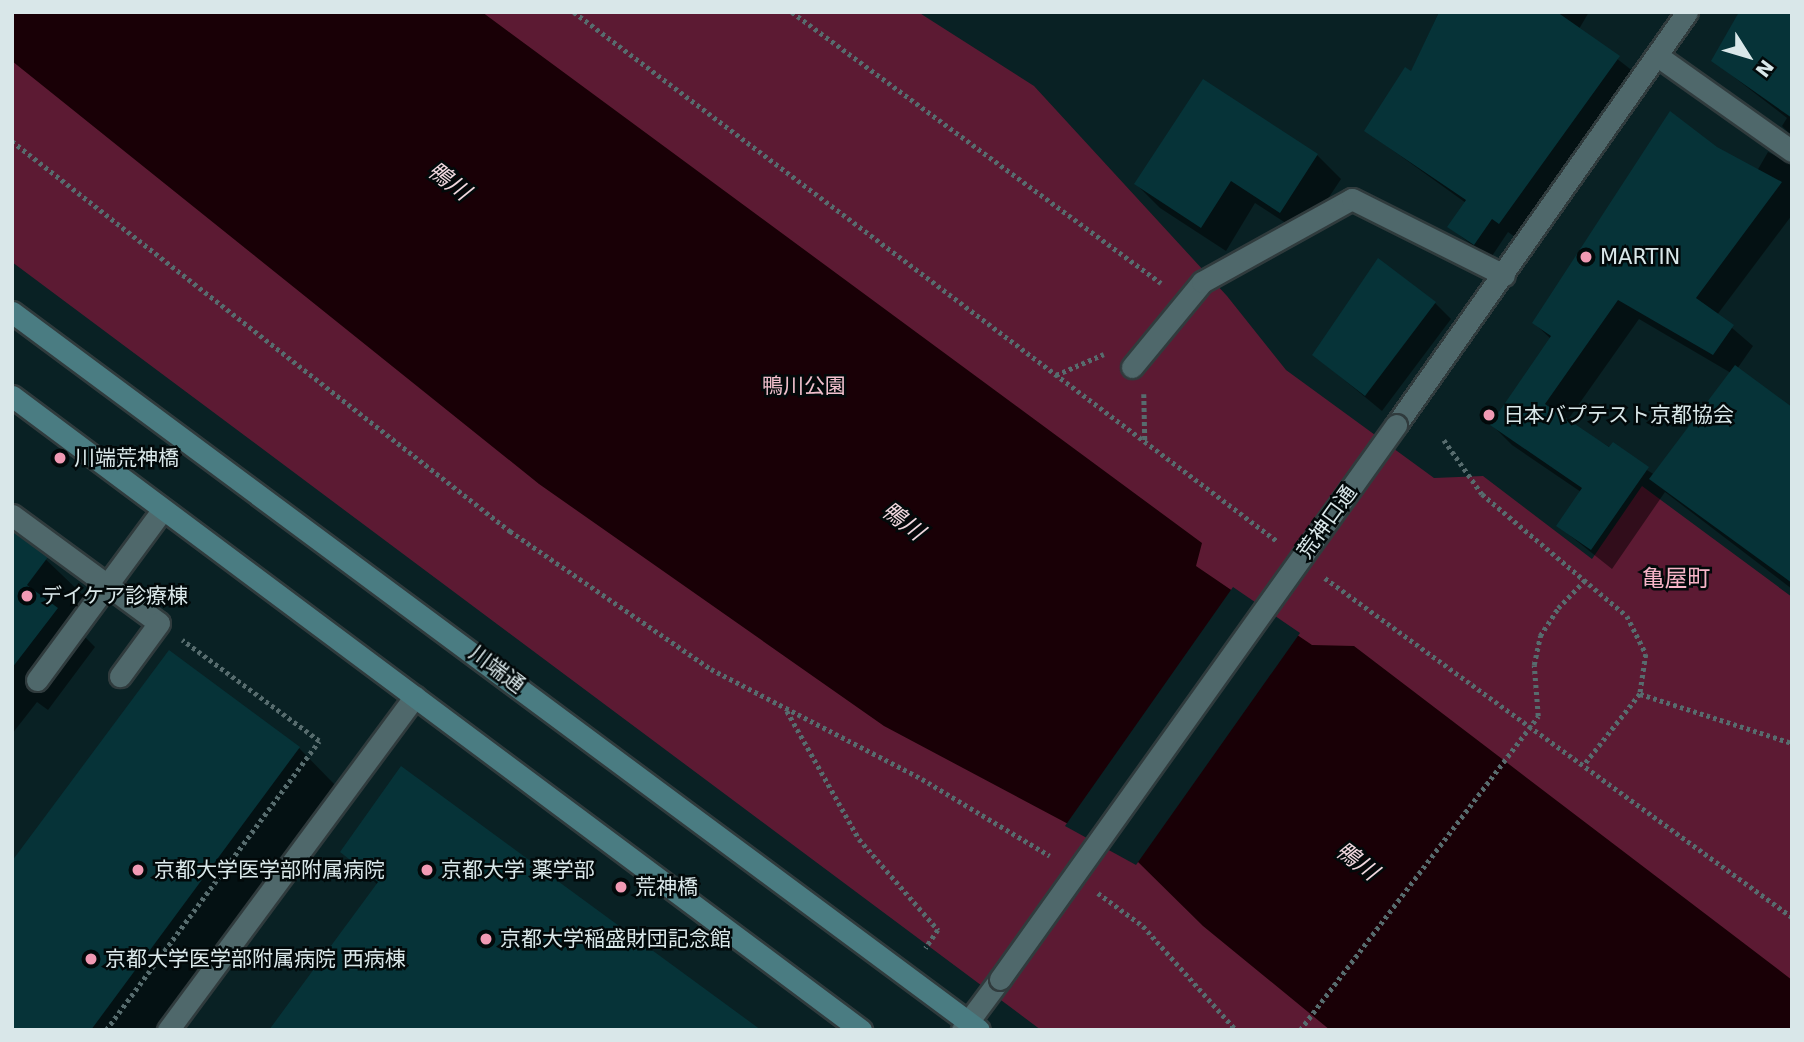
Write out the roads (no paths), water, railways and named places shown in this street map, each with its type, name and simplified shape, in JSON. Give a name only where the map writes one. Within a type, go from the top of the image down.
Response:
[{"type":"street","name":"荒神口通","points":[[970,1027],[1000,979],[1659,57],[1687,12]]},
{"type":"street","points":[[1659,57],[1792,151]]},
{"type":"street","points":[[1132,367],[1202,282],[1352,199],[1504,275]]},
{"type":"street","name":"川端通","points":[[12,312],[970,1027]]},
{"type":"street","points":[[12,396],[861,1030]]},
{"type":"street","points":[[37,680],[163,509]]},
{"type":"street","points":[[12,515],[159,623],[120,676]]},
{"type":"street","points":[[168,1030],[415,696]]},
{"type":"water","name":"鴨川","points":[[12,12],[482,12],[1202,543],[1196,566],[1312,645],[1354,646],[1792,980],[1792,1030],[1330,1030],[1203,926],[1136,860],[884,726],[539,484],[12,61]]},
{"type":"place","name":"MARTIN","points":[[1586,257]]},
{"type":"place","name":"日本バプテスト京都協会","points":[[1489,415]]},
{"type":"place","name":"川端荒神橋","points":[[60,458]]},
{"type":"place","name":"デイケア診療棟","points":[[27,596]]},
{"type":"place","name":"京都大学医学部附属病院","points":[[138,870]]},
{"type":"place","name":"京都大学 薬学部","points":[[427,870]]},
{"type":"place","name":"荒神橋","points":[[621,887]]},
{"type":"place","name":"京都大学稲盛財団記念館","points":[[486,939]]},
{"type":"place","name":"京都大学医学部附属病院 西病棟","points":[[91,959]]},
{"type":"district","name":"亀屋町","points":[[1676,578]]},
{"type":"park label","name":"鴨川公園","points":[[804,386]]}]
